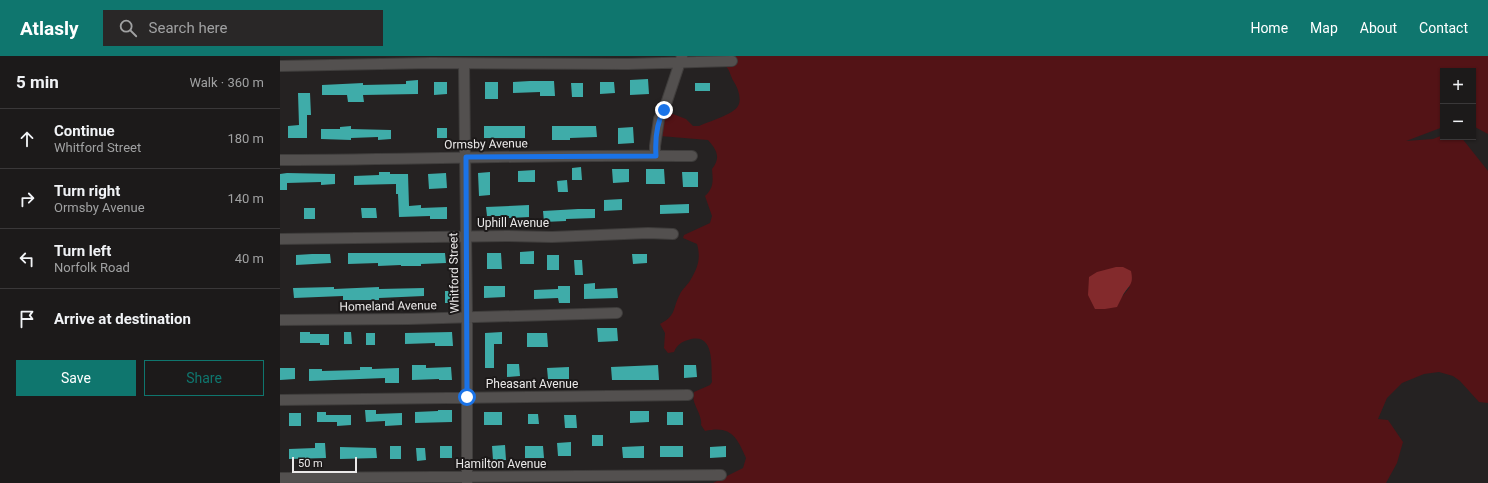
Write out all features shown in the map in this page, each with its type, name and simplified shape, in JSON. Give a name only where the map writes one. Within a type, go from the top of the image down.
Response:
[{"type":"street","points":[[656,156],[655,146],[659,119],[664,110],[681,59]]},
{"type":"street","points":[[282,64],[431,60],[464,64],[532,60],[628,64],[681,59],[732,62]]},
{"type":"street","name":"Whitford Street","points":[[464,64],[467,236],[468,480]]},
{"type":"street","name":"Ormsby Avenue","points":[[280,160],[692,156]]},
{"type":"street","name":"Uphill Avenue","points":[[280,239],[467,236],[552,237],[648,233],[673,234]]},
{"type":"street","name":"Homeland Avenue","points":[[280,320],[408,319],[467,316],[617,313]]},
{"type":"street","name":"Pheasant Avenue","points":[[280,400],[688,395]]},
{"type":"street","name":"Hamilton Avenue","points":[[280,478],[468,480],[721,475]]},
{"type":"shaded area","points":[[729,56],[1488,56],[1488,134],[1476,128],[1476,68],[1440,68],[1440,128],[1406,141],[1433,139],[1440,136],[1440,140],[1463,140],[1488,171],[1488,403],[1479,402],[1460,381],[1453,376],[1439,372],[1424,374],[1402,383],[1387,398],[1378,419],[1388,420],[1403,442],[1397,463],[1386,483],[713,483],[743,468],[746,458],[732,434],[721,430],[705,431],[701,425],[693,396],[694,392],[710,385],[712,382],[710,351],[707,345],[703,340],[688,340],[676,347],[674,352],[668,353],[664,348],[665,333],[660,324],[672,315],[681,292],[690,281],[697,266],[699,254],[697,244],[683,238],[684,235],[710,223],[712,216],[705,196],[710,190],[713,181],[712,169],[715,165],[717,154],[714,147],[708,140],[660,136],[665,111],[686,119],[693,126],[699,126],[726,115],[736,109],[740,101],[740,97],[729,70],[723,64]],"holes":[[[1097,272],[1130,287],[1121,298]]]},
{"type":"shaded area","points":[[1116,267],[1123,267],[1131,271],[1132,279],[1130,284],[1117,307],[1095,309],[1088,295],[1089,277],[1097,272]]},
{"type":"building","points":[[648,79],[649,94],[630,95],[630,80]]},
{"type":"building","points":[[418,80],[418,94],[363,95],[364,102],[348,102],[347,95],[322,95],[322,85],[363,83],[363,85],[406,84],[406,81]]},
{"type":"building","points":[[554,81],[555,96],[540,96],[540,92],[513,93],[513,82]]},
{"type":"building","points":[[434,82],[447,82],[447,94],[434,95]]},
{"type":"building","points":[[485,82],[498,82],[498,99],[485,99]]},
{"type":"building","points":[[600,82],[614,82],[615,93],[600,94]]},
{"type":"building","points":[[571,83],[583,83],[583,97],[572,97]]},
{"type":"building","points":[[695,83],[710,83],[710,91],[695,91]]},
{"type":"building","points":[[298,93],[310,93],[311,115],[307,115],[307,138],[288,138],[288,126],[299,125]]},
{"type":"building","points":[[351,126],[351,129],[391,130],[391,139],[378,140],[378,137],[351,138],[351,140],[321,139],[321,129],[340,129],[340,127]]},
{"type":"building","points":[[484,126],[525,126],[525,138],[484,138]]},
{"type":"building","points":[[552,126],[596,126],[597,137],[552,140]]},
{"type":"building","points":[[633,127],[634,143],[618,144],[618,128]]},
{"type":"building","points":[[437,128],[447,128],[447,138],[437,138]]},
{"type":"building","points":[[581,167],[582,180],[572,180],[572,168]]},
{"type":"building","points":[[612,169],[629,169],[629,182],[613,183]]},
{"type":"building","points":[[646,169],[664,169],[665,184],[646,184]]},
{"type":"building","points":[[535,170],[535,182],[518,182],[518,171]]},
{"type":"building","points":[[379,172],[390,172],[390,174],[408,174],[409,206],[421,205],[421,208],[447,207],[447,219],[430,219],[430,216],[399,217],[396,184],[354,185],[354,176],[379,175]]},
{"type":"building","points":[[490,172],[490,195],[479,196],[478,173]]},
{"type":"building","points":[[682,172],[698,172],[698,187],[683,187]]},
{"type":"building","points":[[446,173],[447,188],[429,189],[428,174]]},
{"type":"building","points":[[280,174],[335,174],[335,184],[321,185],[321,182],[287,183],[287,190],[280,190]]},
{"type":"building","points":[[567,180],[568,192],[558,192],[557,181]]},
{"type":"building","points":[[622,199],[622,210],[604,211],[604,200]]},
{"type":"building","points":[[689,204],[689,213],[660,214],[660,205]]},
{"type":"building","points":[[529,205],[529,217],[509,218],[509,216],[487,216],[486,207]]},
{"type":"building","points":[[304,208],[315,208],[315,219],[304,219]]},
{"type":"building","points":[[361,208],[376,208],[377,218],[362,218]]},
{"type":"building","points":[[595,209],[595,218],[566,219],[566,221],[544,222],[543,211]]},
{"type":"building","points":[[534,251],[534,264],[520,264],[520,252]]},
{"type":"building","points":[[348,253],[445,253],[446,263],[421,264],[421,266],[378,266],[378,263],[348,264]]},
{"type":"building","points":[[487,253],[501,253],[502,269],[487,269]]},
{"type":"building","points":[[330,254],[331,263],[296,265],[296,255]]},
{"type":"building","points":[[632,254],[647,254],[647,263],[633,264]]},
{"type":"building","points":[[547,255],[559,255],[559,270],[547,270]]},
{"type":"building","points":[[574,260],[582,260],[583,275],[575,275]]},
{"type":"building","points":[[595,283],[595,289],[617,288],[618,298],[584,299],[584,284]]},
{"type":"building","points":[[484,286],[505,286],[505,297],[484,298]]},
{"type":"building","points":[[558,286],[570,286],[570,303],[559,303],[558,298],[534,299],[534,290],[558,289]]},
{"type":"building","points":[[334,287],[334,289],[379,287],[379,289],[424,288],[424,296],[379,298],[379,300],[343,300],[343,296],[294,298],[293,288]]},
{"type":"building","points":[[445,291],[456,291],[456,303],[445,303]]},
{"type":"building","points":[[597,328],[617,328],[618,341],[598,342]]},
{"type":"building","points":[[300,332],[310,332],[310,334],[329,334],[329,345],[320,345],[320,343],[300,343]]},
{"type":"building","points":[[344,332],[351,332],[352,344],[344,344]]},
{"type":"building","points":[[452,332],[453,346],[435,346],[435,343],[405,344],[405,333]]},
{"type":"building","points":[[502,332],[502,344],[494,344],[494,368],[485,368],[485,333]]},
{"type":"building","points":[[366,333],[375,333],[375,345],[366,345]]},
{"type":"building","points":[[527,333],[547,333],[548,347],[527,347]]},
{"type":"building","points":[[507,364],[519,364],[520,376],[507,377]]},
{"type":"building","points":[[412,365],[426,365],[426,368],[451,367],[452,380],[412,380]]},
{"type":"building","points":[[658,365],[659,380],[612,380],[611,367]]},
{"type":"building","points":[[684,365],[696,365],[697,377],[684,378]]},
{"type":"building","points":[[360,367],[372,367],[372,369],[399,368],[399,383],[385,383],[385,378],[309,381],[309,369],[322,369],[322,371],[360,370]]},
{"type":"building","points":[[569,367],[569,379],[548,379],[547,368]]},
{"type":"building","points":[[280,368],[295,368],[295,379],[280,380]]},
{"type":"building","points":[[365,410],[376,410],[376,414],[402,413],[402,425],[385,426],[385,421],[366,422]]},
{"type":"building","points":[[452,410],[452,422],[415,423],[415,412]]},
{"type":"building","points":[[630,411],[649,411],[649,422],[630,423]]},
{"type":"building","points":[[317,412],[326,412],[326,415],[351,415],[351,425],[337,426],[337,422],[317,422]]},
{"type":"building","points":[[484,412],[502,412],[502,425],[484,425]]},
{"type":"building","points":[[667,412],[683,412],[683,425],[667,425]]},
{"type":"building","points":[[289,413],[301,413],[301,426],[289,426]]},
{"type":"building","points":[[528,414],[538,414],[539,424],[528,424]]},
{"type":"building","points":[[564,415],[576,415],[577,428],[565,428]]},
{"type":"building","points":[[592,435],[603,435],[603,446],[592,446]]},
{"type":"building","points":[[571,442],[571,456],[558,456],[557,443]]},
{"type":"building","points":[[315,443],[325,443],[326,458],[289,459],[289,449],[315,448]]},
{"type":"building","points":[[505,445],[506,460],[493,460],[492,446]]},
{"type":"building","points":[[390,446],[401,446],[401,459],[390,459]]},
{"type":"building","points":[[440,446],[452,446],[452,458],[440,458]]},
{"type":"building","points":[[525,446],[543,446],[544,458],[525,458]]},
{"type":"building","points":[[644,446],[644,458],[623,458],[622,447]]},
{"type":"building","points":[[660,446],[683,446],[683,457],[660,457]]},
{"type":"building","points":[[726,446],[726,457],[710,458],[710,447]]},
{"type":"building","points":[[340,447],[376,448],[377,458],[340,459]]},
{"type":"building","points":[[416,448],[425,448],[426,460],[417,461]]},
{"type":"route","points":[[467,397],[466,157],[656,156],[655,146],[657,128],[659,119],[664,110]]}]
